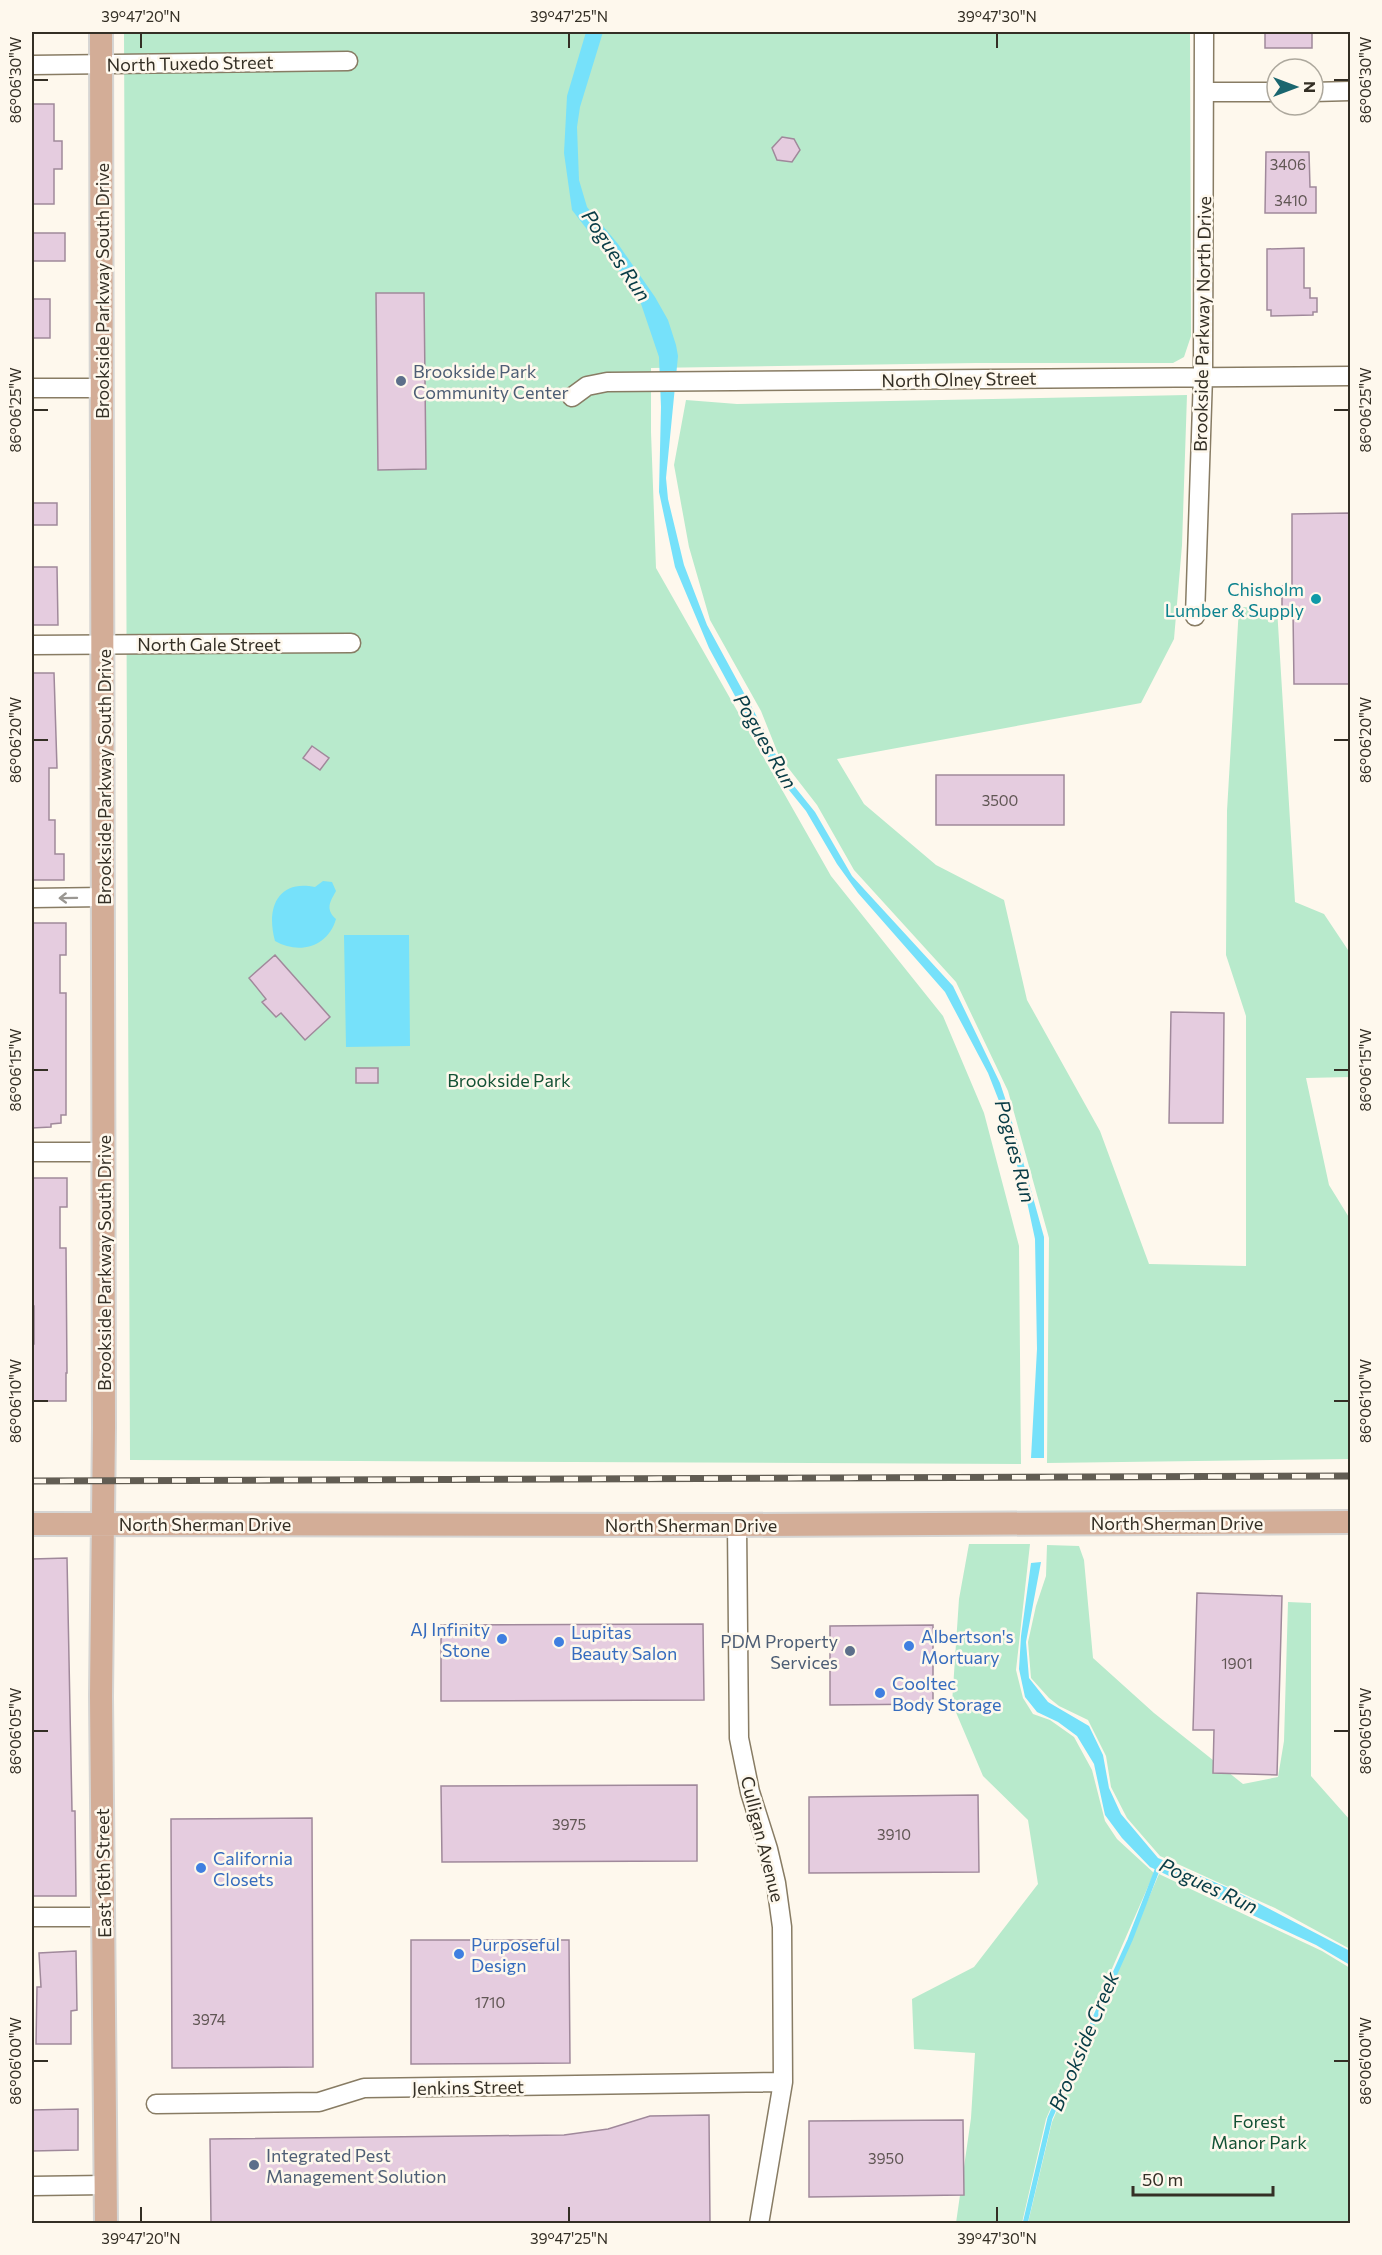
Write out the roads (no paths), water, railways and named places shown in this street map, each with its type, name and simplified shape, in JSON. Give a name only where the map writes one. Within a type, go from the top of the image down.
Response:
[{"type":"main road","name":"Brookside Parkway South Drive","points":[[101,32],[104,644],[102,1523]]},
{"type":"main road","name":"North Sherman Drive","points":[[32,1524],[737,1525],[1350,1522]]},
{"type":"main road","name":"East 16th Street","points":[[102,1523],[101,1696],[106,2223]]},
{"type":"street","name":"Brookside Parkway North Drive","points":[[1195,616],[1203,376],[1204,32]]},
{"type":"street","name":"North Tuxedo Street","points":[[32,65],[348,61]]},
{"type":"street","points":[[1325,92],[1350,91]]},
{"type":"street","points":[[1204,92],[1265,92]]},
{"type":"street","name":"North Olney Street","points":[[572,398],[587,386],[607,382],[1350,376]]},
{"type":"street","points":[[32,388],[103,388]]},
{"type":"street","name":"North Gale Street","points":[[32,645],[351,643]]},
{"type":"street","points":[[32,898],[104,897]]},
{"type":"street","points":[[32,1152],[104,1152]]},
{"type":"street","name":"Culligan Avenue","points":[[737,1525],[739,1738],[750,1792],[768,1849],[780,1910],[783,2082],[759,2223]]},
{"type":"street","points":[[32,1917],[103,1917]]},
{"type":"street","name":"Jenkins Street","points":[[156,2104],[319,2102],[363,2088],[783,2082]]},
{"type":"street","points":[[32,2186],[106,2185]]},
{"type":"water","name":"Pogues Run","points":[[586,32],[603,32],[580,107],[577,127],[579,180],[587,207],[618,244],[655,297],[668,320],[676,345],[678,356],[666,478],[668,499],[684,565],[707,625],[763,728],[786,776],[815,812],[852,876],[953,986],[1000,1083],[1007,1104],[1044,1237],[1044,1458],[1031,1458],[1037,1349],[1035,1239],[1026,1197],[999,1101],[988,1073],[945,992],[858,893],[837,864],[806,811],[780,779],[709,648],[675,567],[659,492],[661,407],[659,357],[638,295],[572,210],[564,153],[567,96]]},
{"type":"water","points":[[323,881],[332,882],[336,891],[330,902],[331,912],[336,919],[332,929],[320,942],[303,948],[275,941],[272,918],[277,899],[291,888],[315,887]]},
{"type":"water","points":[[344,935],[409,935],[410,1046],[346,1047]]},
{"type":"water","name":"Pogues Run","points":[[1041,1562],[1026,1642],[1029,1678],[1048,1702],[1089,1726],[1103,1755],[1109,1788],[1121,1814],[1158,1858],[1233,1890],[1350,1951],[1350,1965],[1316,1945],[1150,1867],[1122,1838],[1105,1815],[1094,1764],[1077,1736],[1058,1722],[1037,1712],[1025,1697],[1019,1669],[1021,1636],[1031,1563]]},
{"type":"waterway","name":"Brookside Creek","points":[[1025,2224],[1050,2118],[1130,1940],[1159,1865]]},
{"type":"railway","points":[[32,1481],[1350,1476]]},
{"type":"place","name":"Brookside Park Community Center","points":[[401,381]]},
{"type":"place","name":"Chisholm Lumber & Supply","points":[[1316,599]]},
{"type":"place","name":"AJ Infinity Stone","points":[[502,1639]]},
{"type":"place","name":"Lupitas Beauty Salon","points":[[559,1642]]},
{"type":"place","name":"Albertson's Mortuary","points":[[909,1646]]},
{"type":"place","name":"PDM Property Services","points":[[850,1651]]},
{"type":"place","name":"Cooltec Body Storage","points":[[880,1693]]},
{"type":"place","name":"California Closets","points":[[201,1868]]},
{"type":"place","name":"Purposeful Design","points":[[459,1954]]},
{"type":"place","name":"Integrated Pest Management Solution","points":[[254,2165]]},
{"type":"park label","name":"Brookside Park","points":[[509,1080]]},
{"type":"park label","name":"Forest Manor Park","points":[[1259,2131]]}]
